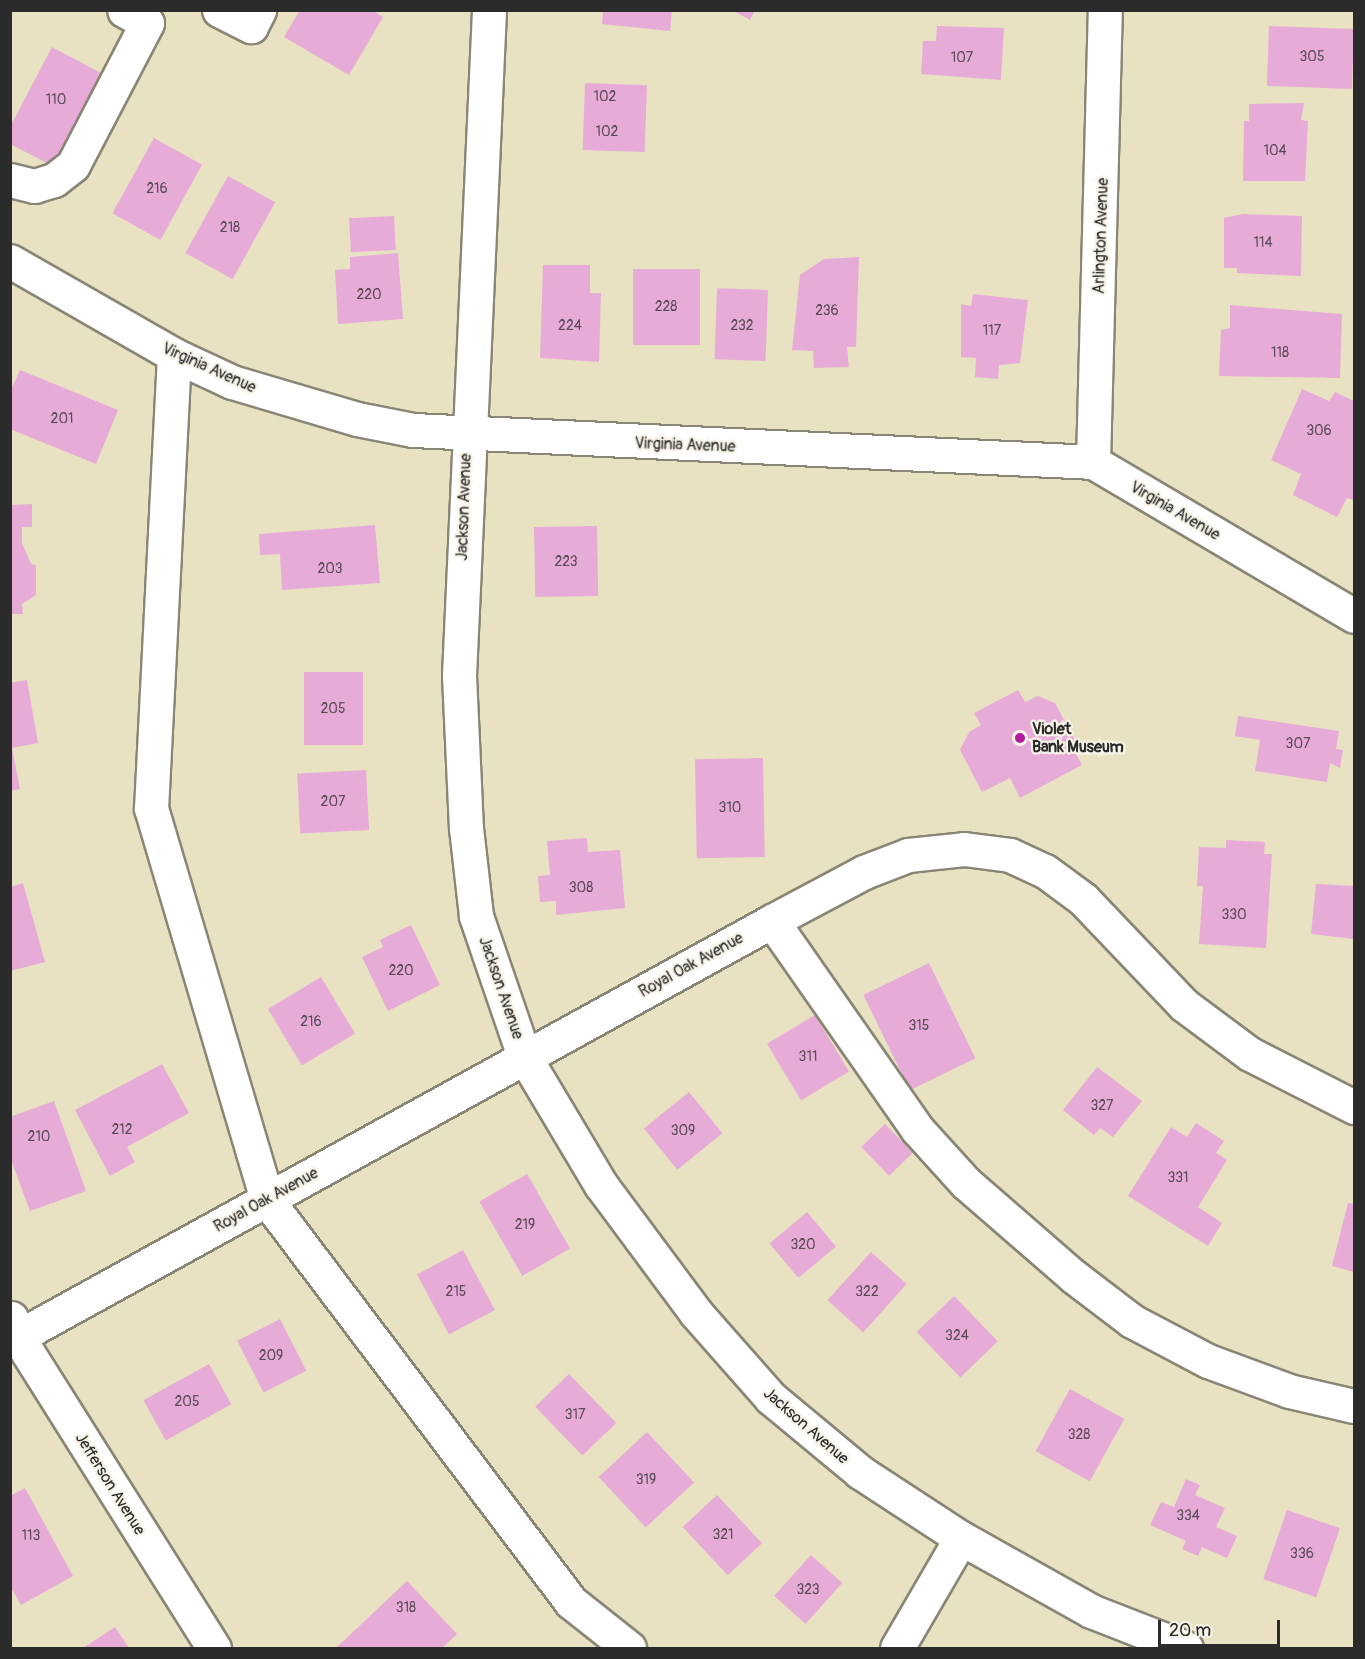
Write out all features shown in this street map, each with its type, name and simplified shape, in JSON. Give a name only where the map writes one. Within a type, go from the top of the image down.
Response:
[{"type":"street","points":[[219,10],[251,26],[259,10]]},
{"type":"street","name":"Jackson Avenue","points":[[489,10],[467,435],[459,675],[466,828],[476,916],[524,1056],[601,1185],[696,1313],[771,1398],[860,1472],[961,1538],[1090,1611],[1186,1648]]},
{"type":"street","name":"Arlington Avenue","points":[[1093,462],[1106,10]]},
{"type":"street","points":[[10,180],[34,186],[54,180],[73,165],[142,15]]},
{"type":"street","name":"Virginia Avenue","points":[[10,261],[174,355],[232,382],[317,408],[413,430],[467,435],[1093,462],[1354,616]]},
{"type":"street","points":[[174,355],[151,808],[267,1200],[571,1602],[629,1648]]},
{"type":"street","name":"Royal Oak Avenue","points":[[13,1332],[267,1200],[772,921],[864,872],[908,855],[964,849],[1011,855],[1045,871],[1083,899],[1184,1005],[1250,1054],[1354,1107]]},
{"type":"street","points":[[772,921],[917,1130],[966,1183],[1073,1276],[1132,1321],[1208,1361],[1289,1391],[1354,1407]]},
{"type":"street","name":"Jefferson Avenue","points":[[13,1332],[214,1648]]},
{"type":"street","points":[[897,1648],[961,1538]]},
{"type":"building","points":[[300,10],[372,10],[383,17],[349,75],[284,37]]},
{"type":"building","points":[[603,10],[672,10],[670,31],[602,24]]},
{"type":"building","points":[[732,10],[755,10],[750,20]]},
{"type":"building","points":[[937,26],[1004,28],[1001,80],[921,74],[923,41],[936,41]]},
{"type":"building","points":[[1269,26],[1354,29],[1352,89],[1267,86]]},
{"type":"building","points":[[52,47],[101,73],[53,166],[10,144],[10,127]]},
{"type":"building","points":[[585,83],[647,85],[645,152],[583,150]]},
{"type":"building","points":[[1304,103],[1301,120],[1308,121],[1305,181],[1243,181],[1244,121],[1249,121],[1249,104]]},
{"type":"building","points":[[154,138],[202,165],[160,240],[112,213]]},
{"type":"building","points":[[228,176],[275,202],[233,279],[185,253]]},
{"type":"building","points":[[1243,214],[1302,216],[1301,276],[1237,273],[1237,268],[1224,268],[1224,218]]},
{"type":"building","points":[[394,216],[396,250],[351,252],[349,218]]},
{"type":"building","points":[[398,253],[403,319],[338,324],[335,270],[350,269],[350,257]]},
{"type":"building","points":[[859,257],[856,347],[847,347],[849,367],[814,368],[813,351],[792,350],[800,275],[824,259]]},
{"type":"building","points":[[543,265],[590,265],[590,293],[601,293],[599,362],[540,358]]},
{"type":"building","points":[[633,269],[700,269],[700,345],[633,345]]},
{"type":"building","points":[[717,288],[768,290],[766,361],[715,359]]},
{"type":"building","points":[[973,294],[1028,300],[1020,363],[999,365],[998,379],[975,377],[976,358],[961,357],[961,304],[971,306]]},
{"type":"building","points":[[1230,305],[1342,314],[1340,378],[1219,376],[1221,330],[1230,328]]},
{"type":"building","points":[[20,370],[118,410],[96,464],[10,429],[10,392]]},
{"type":"building","points":[[1302,389],[1329,401],[1335,392],[1354,401],[1354,500],[1347,498],[1337,517],[1293,495],[1301,474],[1271,460]]},
{"type":"building","points":[[32,504],[32,527],[22,527],[22,543],[31,564],[36,565],[36,595],[22,604],[23,614],[10,614],[10,505]]},
{"type":"building","points":[[375,525],[380,583],[282,590],[280,554],[260,555],[259,534]]},
{"type":"building","points":[[597,526],[598,596],[535,597],[534,527]]},
{"type":"building","points":[[304,672],[363,672],[363,745],[304,745]]},
{"type":"building","points":[[27,680],[38,743],[12,748],[20,789],[10,791],[10,683]]},
{"type":"building","name":"Violet Bank Museum","points":[[1018,690],[1025,702],[1038,696],[1055,703],[1077,744],[1072,746],[1082,765],[1020,798],[1010,778],[982,792],[960,750],[969,732],[981,725],[974,713]]},
{"type":"building","points":[[1238,716],[1339,731],[1336,749],[1343,750],[1340,768],[1330,763],[1327,782],[1255,771],[1260,740],[1235,736]]},
{"type":"building","points":[[763,758],[765,857],[697,858],[695,759]]},
{"type":"building","points":[[366,770],[369,830],[300,834],[297,774]]},
{"type":"building","points":[[587,838],[588,852],[620,850],[625,908],[556,915],[556,901],[540,902],[538,876],[550,875],[547,841]]},
{"type":"building","points":[[1226,840],[1265,842],[1264,854],[1272,854],[1266,948],[1199,944],[1203,886],[1197,886],[1199,847],[1226,848]]},
{"type":"building","points":[[23,883],[45,962],[10,971],[10,887]]},
{"type":"building","points":[[1316,884],[1354,886],[1354,939],[1311,934]]},
{"type":"building","points":[[411,925],[440,985],[388,1011],[362,957],[383,947],[380,940]]},
{"type":"building","points":[[929,963],[975,1058],[910,1090],[863,995]]},
{"type":"building","points":[[321,977],[355,1034],[302,1066],[268,1009]]},
{"type":"building","points":[[815,1015],[849,1072],[801,1100],[767,1044]]},
{"type":"building","points":[[162,1064],[189,1113],[127,1147],[135,1162],[110,1176],[75,1110]]},
{"type":"building","points":[[1097,1067],[1142,1101],[1113,1137],[1100,1128],[1094,1135],[1063,1110]]},
{"type":"building","points":[[689,1092],[722,1133],[677,1170],[644,1129]]},
{"type":"building","points":[[54,1101],[86,1191],[30,1211],[10,1157],[10,1117]]},
{"type":"building","points":[[1196,1123],[1224,1141],[1216,1153],[1227,1160],[1198,1207],[1222,1223],[1208,1246],[1128,1196],[1171,1127],[1187,1137]]},
{"type":"building","points":[[885,1124],[913,1153],[889,1176],[861,1147]]},
{"type":"building","points":[[527,1174],[570,1248],[522,1276],[479,1202]]},
{"type":"building","points":[[1348,1203],[1354,1204],[1354,1272],[1332,1266]]},
{"type":"building","points":[[807,1212],[836,1246],[798,1278],[769,1243]]},
{"type":"building","points":[[463,1250],[495,1310],[449,1334],[417,1274]]},
{"type":"building","points":[[871,1252],[907,1284],[863,1332],[828,1300]]},
{"type":"building","points":[[954,1296],[998,1341],[960,1377],[917,1332]]},
{"type":"building","points":[[280,1319],[306,1371],[264,1392],[237,1341]]},
{"type":"building","points":[[209,1364],[231,1404],[166,1441],[143,1400]]},
{"type":"building","points":[[569,1374],[616,1423],[582,1456],[535,1407]]},
{"type":"building","points":[[1070,1389],[1124,1419],[1090,1481],[1036,1451]]},
{"type":"building","points":[[647,1432],[694,1482],[646,1527],[599,1477]]},
{"type":"building","points":[[1186,1479],[1200,1485],[1195,1495],[1225,1508],[1216,1527],[1237,1536],[1227,1558],[1202,1547],[1198,1556],[1182,1549],[1186,1541],[1150,1525],[1161,1502],[1174,1507]]},
{"type":"building","points":[[25,1488],[73,1576],[21,1605],[10,1586],[10,1496]]},
{"type":"building","points":[[717,1495],[762,1543],[728,1575],[683,1527]]},
{"type":"building","points":[[1287,1510],[1340,1528],[1316,1597],[1263,1579]]},
{"type":"building","points":[[811,1555],[842,1583],[805,1624],[774,1596]]},
{"type":"building","points":[[407,1581],[457,1634],[442,1648],[336,1648]]},
{"type":"building","points":[[115,1627],[129,1648],[83,1648]]},
{"type":"place","name":"Violet Bank Museum","points":[[1020,738]]}]
